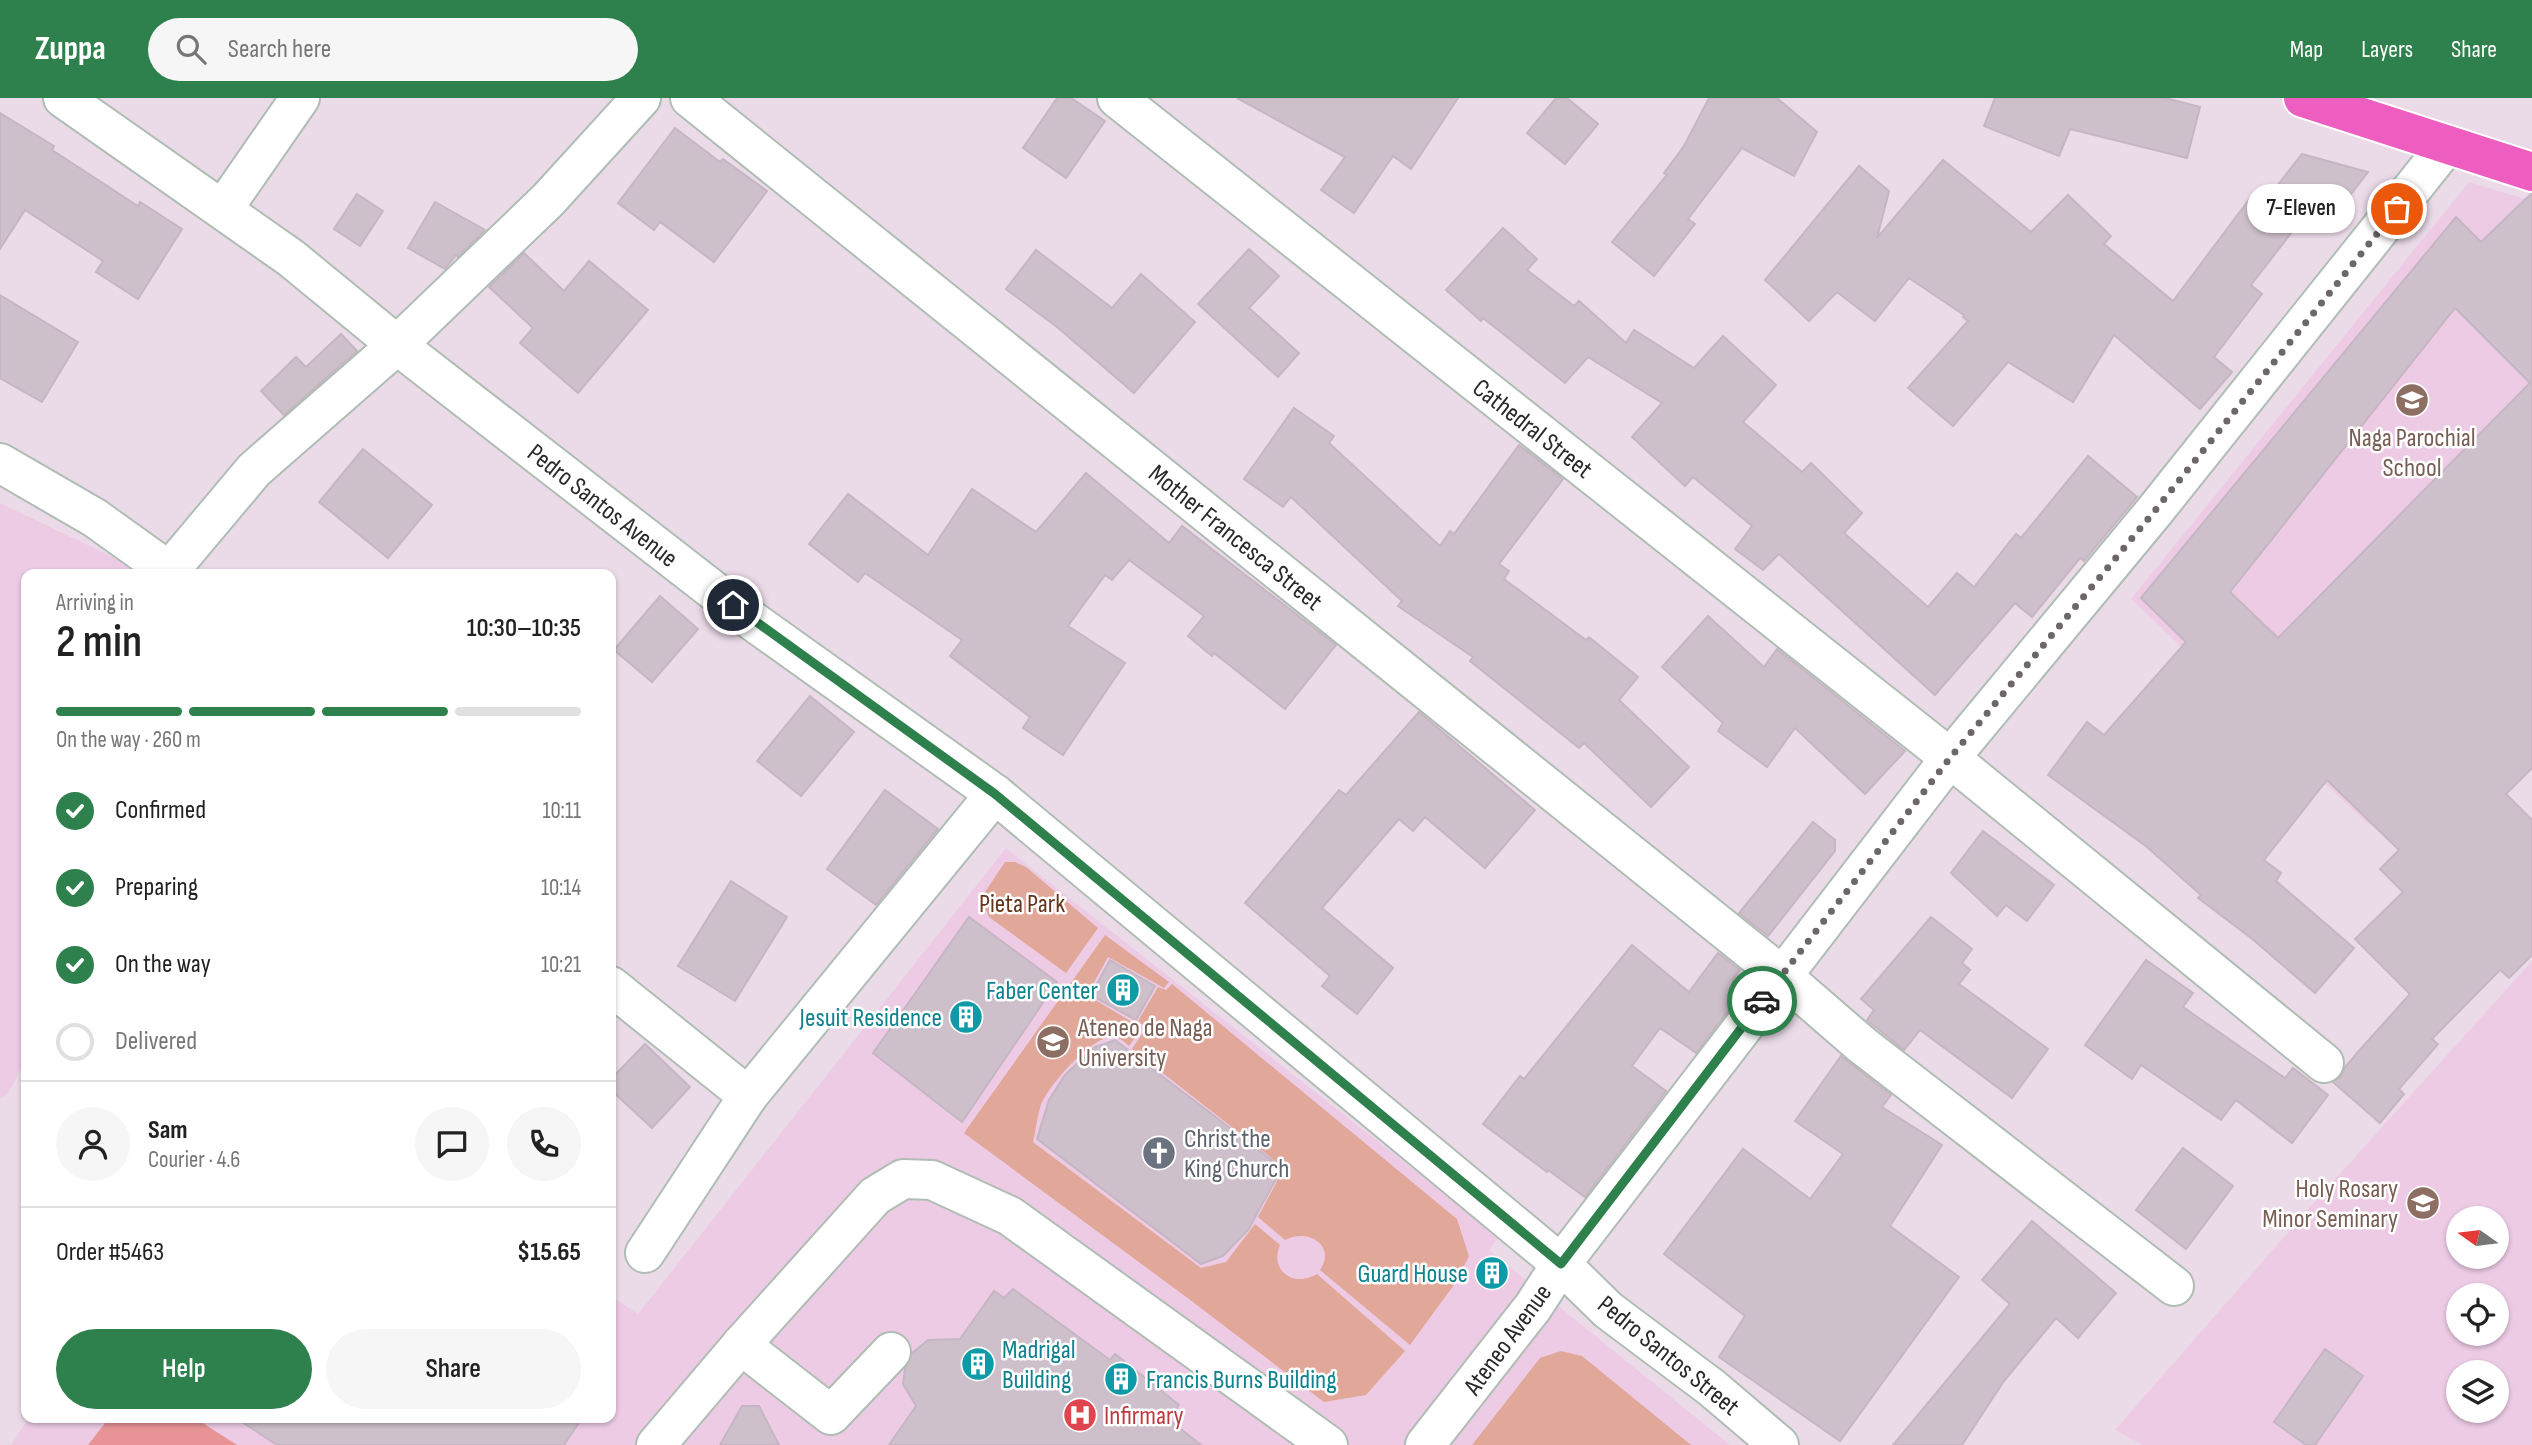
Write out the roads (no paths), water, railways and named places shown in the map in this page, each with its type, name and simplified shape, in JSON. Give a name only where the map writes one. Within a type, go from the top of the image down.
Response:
[{"type":"main road","points":[[2303,98],[2532,172]]},
{"type":"street","name":"Pedro Santos Avenue","points":[[63,98],[291,258],[397,345],[754,622],[995,794],[1561,1264]]},
{"type":"street","points":[[223,209],[300,98]]},
{"type":"street","points":[[174,569],[254,470],[397,345],[548,200],[641,98]]},
{"type":"street","name":"Mother Francesca Street","points":[[690,98],[1781,975],[1862,1045],[2174,1286]]},
{"type":"street","name":"Cathedral Street","points":[[1117,98],[1950,758],[2325,1063]]},
{"type":"street","name":"Ateneo Avenue","points":[[1425,1445],[1533,1307],[1561,1264],[1781,975],[1950,758],[2153,513],[2447,145]]},
{"type":"street","points":[[0,463],[95,518],[168,569]]},
{"type":"street","points":[[645,1252],[748,1096],[995,794]]},
{"type":"street","points":[[616,990],[748,1096]]},
{"type":"street","points":[[656,1445],[875,1195],[903,1179],[932,1180],[1010,1216],[1328,1445]]},
{"type":"street","name":"Pedro Santos Street","points":[[1561,1264],[1608,1310],[1712,1388],[1779,1445]]},
{"type":"street","points":[[741,1345],[831,1415],[891,1352]]},
{"type":"place","name":"7-Eleven","points":[[2397,209]]},
{"type":"place","name":"Naga Parochial School","points":[[2412,400]]},
{"type":"place","name":"Faber Center","points":[[1123,990]]},
{"type":"place","name":"Jesuit Residence","points":[[966,1017]]},
{"type":"place","name":"Ateneo de Naga University","points":[[1053,1042]]},
{"type":"place","name":"Christ the King Church","points":[[1159,1153]]},
{"type":"place","name":"Holy Rosary Minor Seminary","points":[[2423,1203]]},
{"type":"place","name":"Guard House","points":[[1492,1273]]},
{"type":"place","name":"Madrigal Building","points":[[978,1364]]},
{"type":"place","name":"Francis Burns Building","points":[[1121,1379]]},
{"type":"place","name":"Infirmary","points":[[1080,1415]]},
{"type":"park label","name":"Pieta Park","points":[[1022,903]]}]
